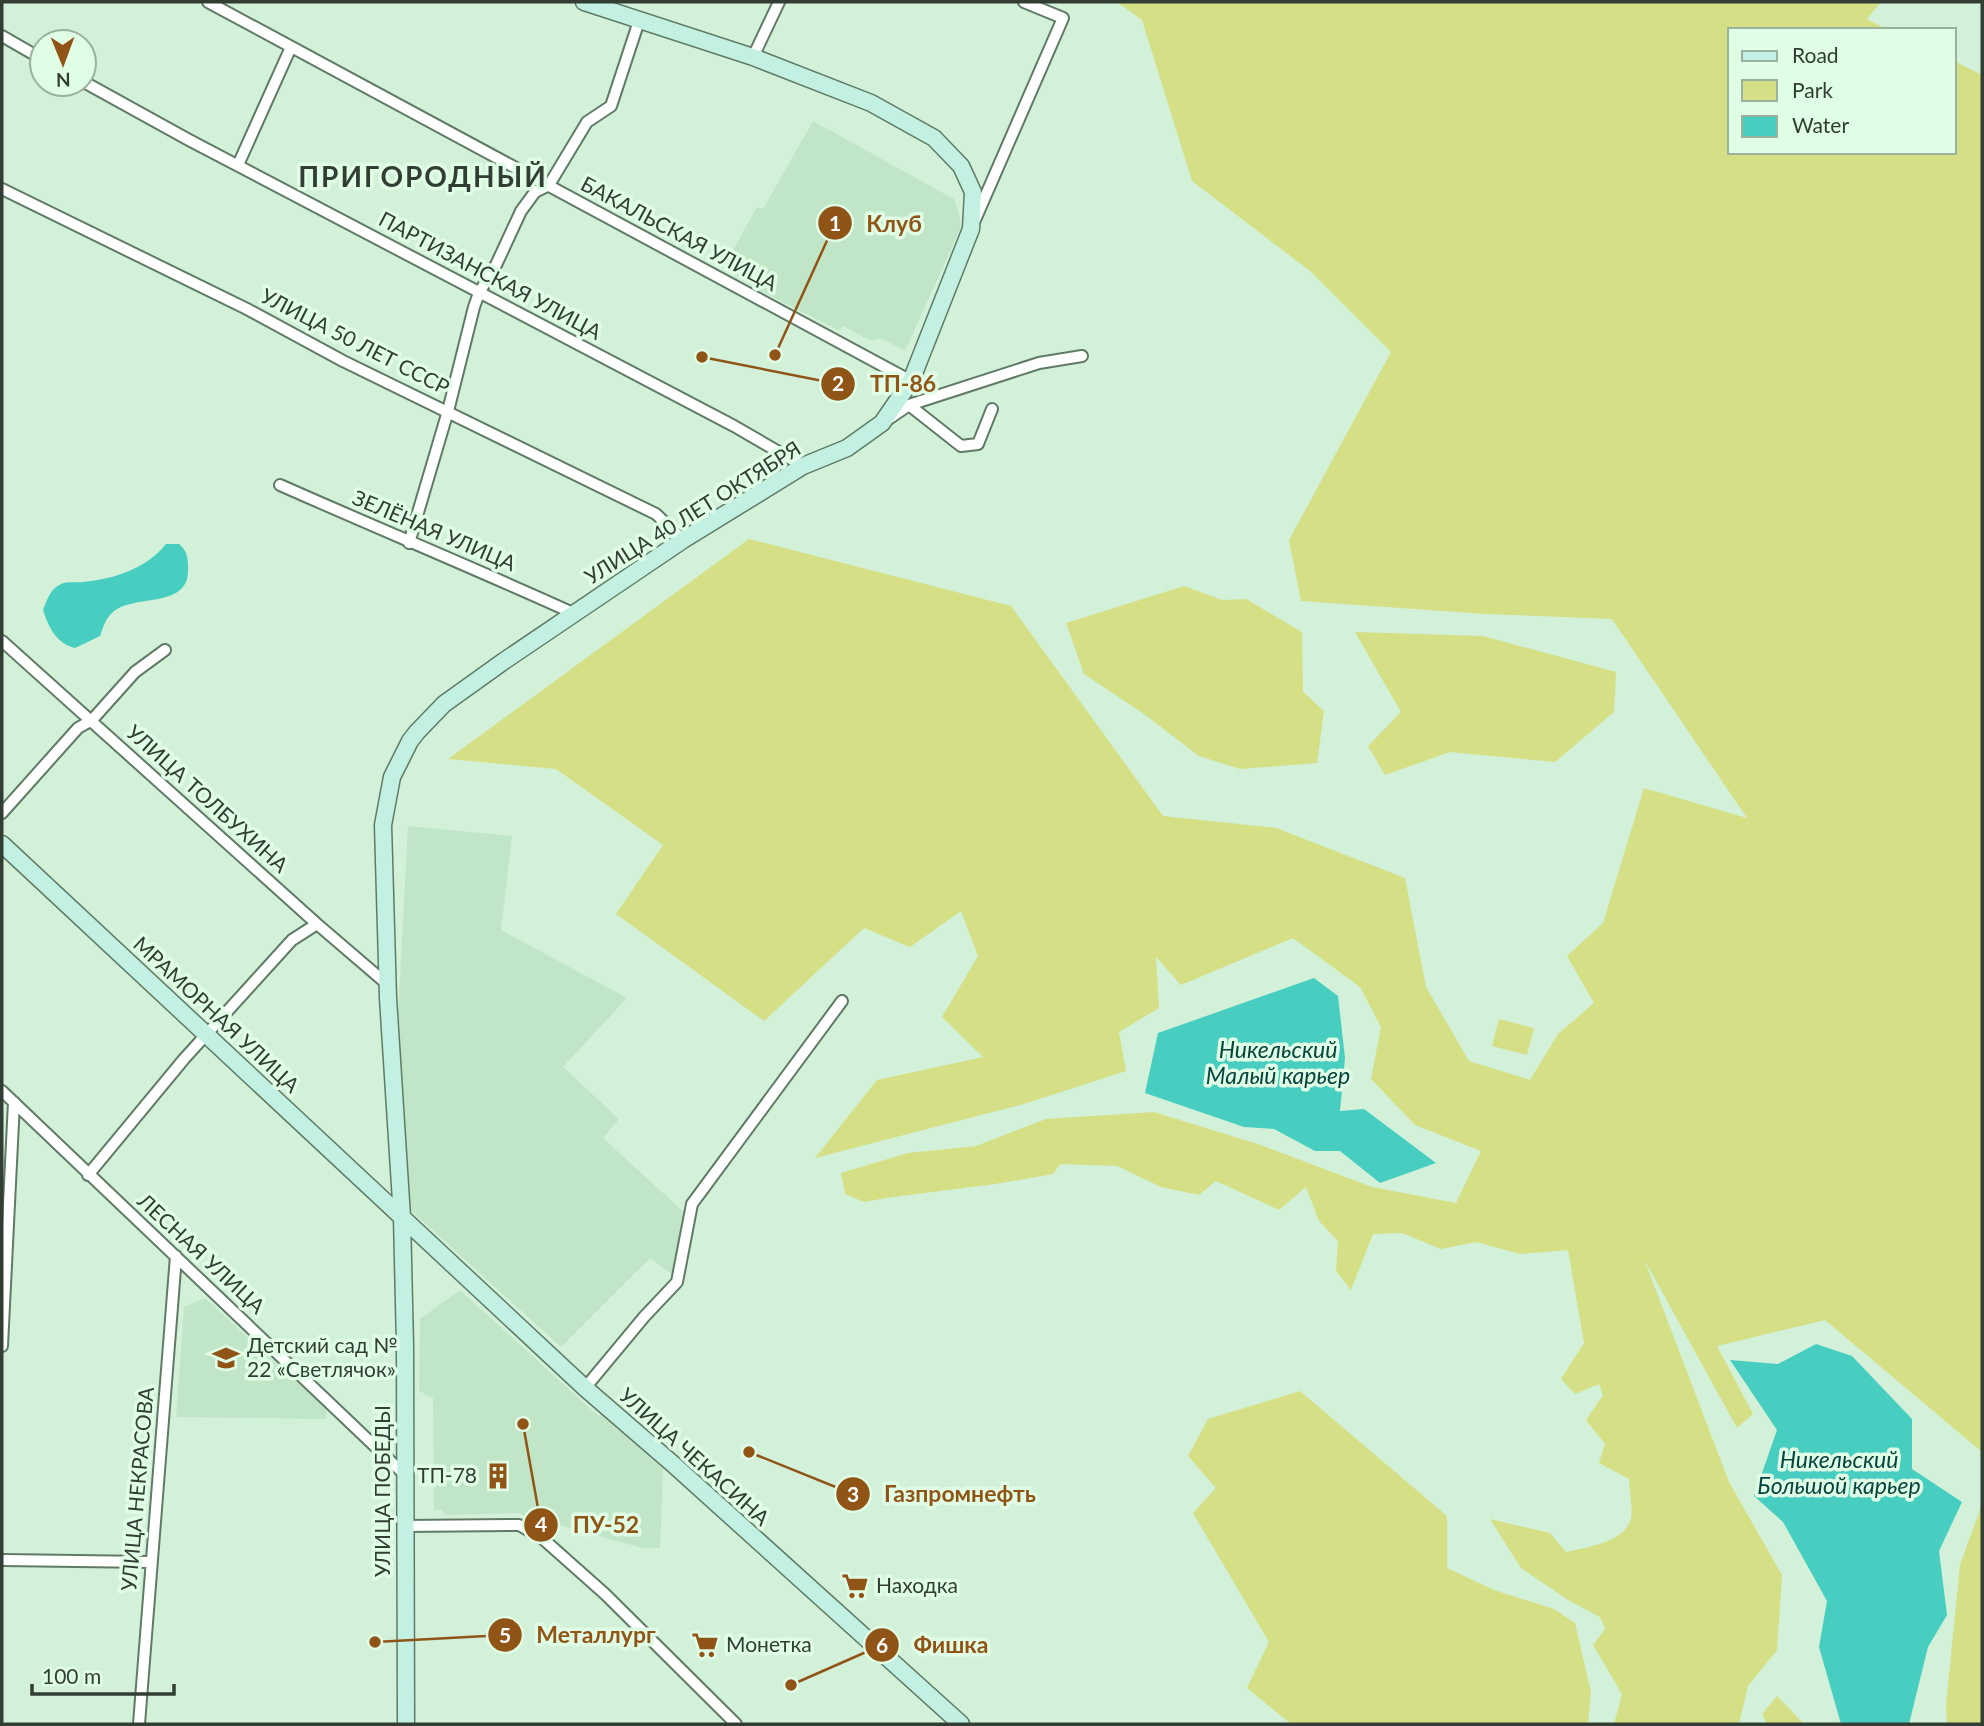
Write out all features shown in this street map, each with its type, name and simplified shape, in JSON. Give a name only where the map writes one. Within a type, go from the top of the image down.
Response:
[{"type":"street","name":"БАКАЛЬСКАЯ УЛИЦА","points":[[208,2],[911,381]]},
{"type":"street","points":[[584,2],[753,57],[872,103],[934,138],[961,166],[973,192],[971,229]]},
{"type":"street","points":[[753,57],[779,2]]},
{"type":"street","name":"УЛИЦА 40 ЛЕТ ОКТЯБРЯ","points":[[402,1217],[387,984],[383,825],[392,777],[404,753],[416,732],[444,704],[573,613],[683,540],[803,466],[847,448],[882,423],[911,381],[971,229],[1063,18],[1024,2]]},
{"type":"street","points":[[409,543],[479,293],[496,265],[521,211],[535,192],[549,185],[587,122],[611,106],[639,21]]},
{"type":"street","points":[[2,36],[28,51]]},
{"type":"street","points":[[238,165],[291,47]]},
{"type":"street","name":"ПАРТИЗАНСКАЯ УЛИЦА","points":[[98,90],[734,426],[803,466]]},
{"type":"street","name":"УЛИЦА 50 ЛЕТ СССР","points":[[2,189],[247,309],[343,361],[656,514],[683,540]]},
{"type":"street","points":[[882,423],[909,405],[1039,363],[1083,356]]},
{"type":"street","points":[[909,405],[961,446],[978,444],[992,409]]},
{"type":"street","name":"ЗЕЛЁНАЯ УЛИЦА","points":[[280,485],[573,613]]},
{"type":"street","name":"УЛИЦА ТОЛБУХИНА","points":[[2,641],[387,984]]},
{"type":"street","points":[[2,813],[78,728],[92,720],[135,672],[165,650]]},
{"type":"street","name":"МРАМОРНАЯ УЛИЦА","points":[[2,844],[402,1217]]},
{"type":"street","points":[[88,1175],[184,1059],[292,940],[317,924]]},
{"type":"street","points":[[585,1388],[677,1282],[692,1204],[842,1001]]},
{"type":"street","name":"ЛЕСНАЯ УЛИЦА","points":[[2,1091],[404,1475]]},
{"type":"street","points":[[2,1346],[14,1102]]},
{"type":"street","name":"УЛИЦА ЧЕКАСИНА","points":[[402,1217],[585,1388],[961,1724]]},
{"type":"street","name":"УЛИЦА ПОБЕДЫ","points":[[402,1217],[405,1346],[405,1724]]},
{"type":"street","name":"УЛИЦА НЕКРАСОВА","points":[[139,1724],[176,1256]]},
{"type":"street","points":[[404,1525],[519,1525],[542,1538],[624,1613],[736,1724]]},
{"type":"street","points":[[2,1560],[151,1562]]},
{"type":"shaded area","points":[[813,121],[954,199],[961,227],[905,351],[880,338],[871,341],[843,326],[840,331],[757,289],[723,268],[757,207],[763,209]]},
{"type":"shaded area","points":[[408,826],[512,836],[501,930],[627,998],[563,1067],[619,1119],[603,1138],[687,1215],[678,1244],[684,1262],[673,1275],[650,1258],[561,1347],[407,1207],[398,1015]]},
{"type":"shaded area","points":[[460,1290],[586,1405],[599,1416],[601,1414],[663,1469],[660,1548],[642,1548],[517,1513],[446,1515],[441,1510],[434,1510],[433,1398],[419,1391],[420,1319]]},
{"type":"shaded area","name":"Детский сад № 22 «Светлячок»","points":[[205,1298],[326,1409],[326,1419],[176,1417],[184,1307]]},
{"type":"green space","points":[[1117,2],[1881,2],[1867,19],[1884,28],[1728,28],[1728,154],[1956,154],[1956,62],[1982,75],[1982,1452],[1825,1320],[1717,1346],[1753,1414],[1737,1428],[1644,1259],[1729,1482],[1782,1575],[1777,1650],[1748,1686],[1739,1724],[1614,1724],[1622,1694],[1593,1645],[1605,1629],[1600,1617],[1568,1600],[1521,1568],[1490,1519],[1550,1533],[1566,1552],[1594,1546],[1613,1538],[1621,1533],[1631,1518],[1629,1479],[1599,1463],[1605,1444],[1586,1420],[1603,1395],[1599,1384],[1575,1394],[1561,1379],[1584,1343],[1568,1250],[1520,1254],[1476,1242],[1441,1249],[1402,1233],[1373,1234],[1351,1290],[1336,1271],[1338,1241],[1319,1221],[1306,1187],[1279,1210],[1216,1181],[1199,1195],[1161,1187],[1117,1166],[1060,1164],[1053,1174],[995,1184],[864,1202],[845,1194],[841,1173],[908,1153],[976,1146],[1046,1119],[1154,1112],[1261,1145],[1372,1187],[1456,1203],[1481,1151],[1415,1125],[1371,1079],[1381,1027],[1360,987],[1293,938],[1181,985],[1156,957],[1159,1008],[1119,1032],[1126,1071],[1024,1104],[815,1158],[877,1080],[983,1057],[942,1017],[978,956],[961,911],[910,947],[864,928],[764,1021],[616,914],[663,845],[556,769],[448,759],[749,539],[1011,606],[1163,816],[1276,828],[1405,878],[1426,987],[1469,1061],[1530,1080],[1558,1034],[1594,1003],[1567,956],[1603,923],[1644,788],[1747,818],[1612,619],[1485,614],[1301,601],[1289,540],[1391,352],[1310,271],[1192,181],[1142,20]]},
{"type":"green space","points":[[1184,586],[1222,600],[1246,599],[1302,632],[1303,692],[1324,711],[1317,763],[1240,769],[1199,756],[1144,714],[1084,674],[1066,623]]},
{"type":"green space","points":[[1355,632],[1483,636],[1616,672],[1614,712],[1555,762],[1450,752],[1385,775],[1368,746],[1401,712]]},
{"type":"green space","points":[[1499,1019],[1534,1028],[1527,1055],[1492,1046]]},
{"type":"green space","points":[[1300,1391],[1447,1516],[1447,1568],[1494,1590],[1554,1609],[1575,1623],[1591,1692],[1588,1724],[1291,1724],[1247,1688],[1269,1642],[1193,1513],[1216,1488],[1188,1456],[1208,1419]]},
{"type":"green space","points":[[1982,1504],[1982,1724],[1947,1724],[1946,1706],[1960,1565]]},
{"type":"green space","points":[[1777,1696],[1804,1724],[1767,1724],[1762,1714]]},
{"type":"water","points":[[166,544],[179,544],[186,554],[186,581],[180,590],[159,599],[122,606],[108,617],[100,636],[75,648],[68,646],[54,634],[43,610],[49,595],[57,586],[106,578],[129,571],[149,560]]},
{"type":"water","name":"Никельский Малый карьер","points":[[1314,978],[1338,996],[1345,1058],[1340,1111],[1364,1109],[1436,1163],[1380,1183],[1340,1151],[1315,1151],[1274,1129],[1244,1127],[1145,1093],[1158,1033]]},
{"type":"water","name":"Никельский Большой карьер","points":[[1816,1344],[1852,1356],[1912,1419],[1912,1469],[1962,1502],[1939,1551],[1947,1615],[1928,1647],[1909,1724],[1841,1724],[1819,1647],[1827,1601],[1783,1522],[1754,1496],[1777,1430],[1730,1360],[1778,1364]]},
{"type":"place","name":"Клуб","points":[[775,355]]},
{"type":"place","name":"ТП-86","points":[[702,357]]},
{"type":"place","name":"Детский сад № 22 «Светлячок»","points":[[226,1358]]},
{"type":"place","name":"ПУ-52","points":[[523,1424]]},
{"type":"place","name":"Газпромнефть","points":[[749,1452]]},
{"type":"place","name":"ТП-78","points":[[498,1476]]},
{"type":"place","name":"Находка","points":[[855,1586]]},
{"type":"place","name":"Металлург","points":[[375,1642]]},
{"type":"place","name":"Монетка","points":[[705,1645]]},
{"type":"place","name":"Фишка","points":[[791,1685]]},
{"type":"district","name":"ПРИГОРОДНЫЙ","points":[[423,177]]}]
